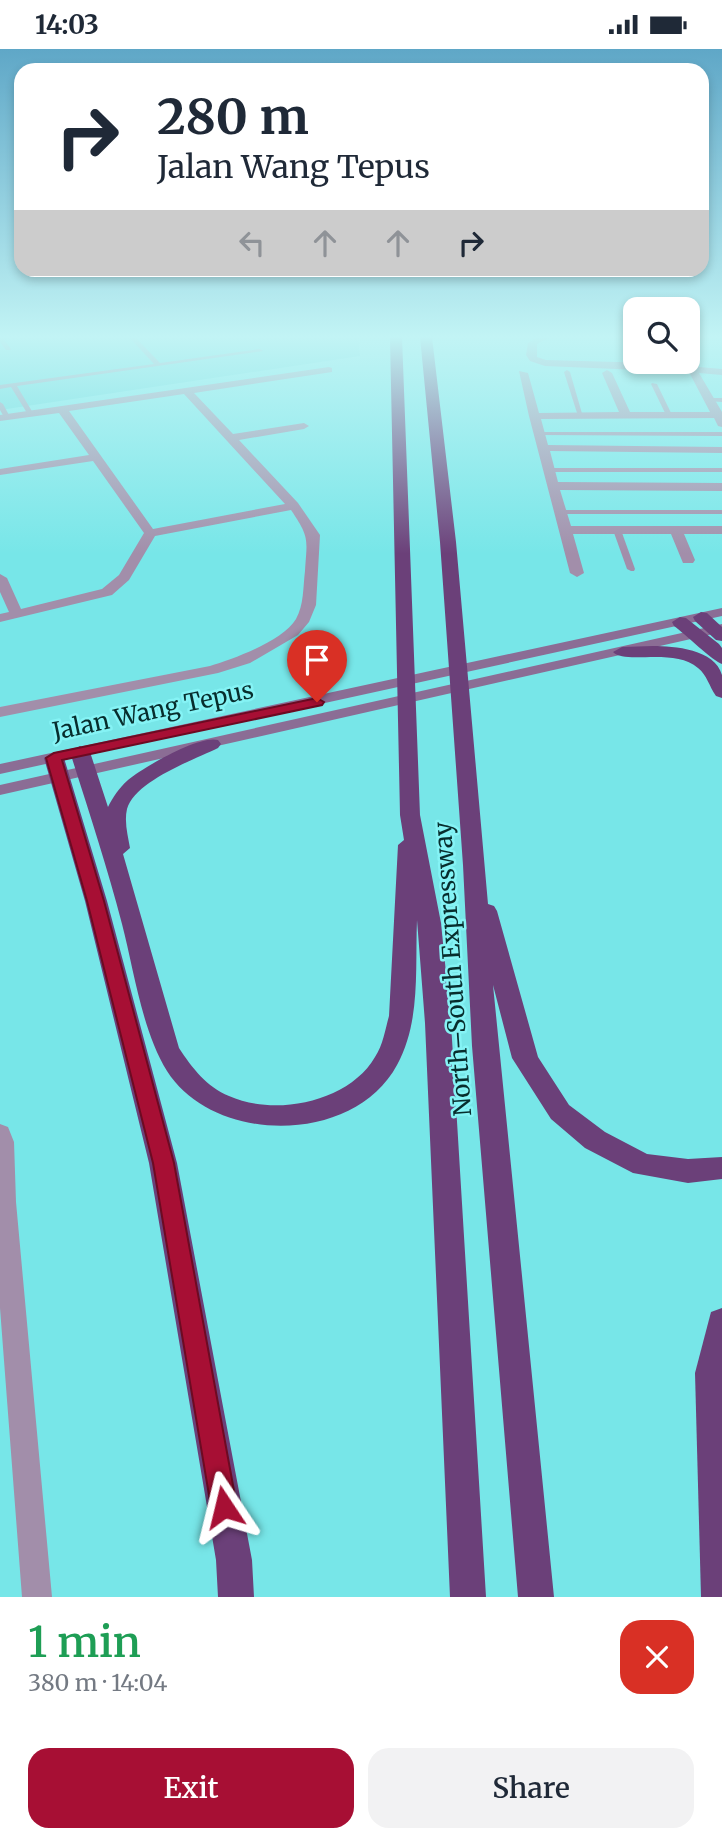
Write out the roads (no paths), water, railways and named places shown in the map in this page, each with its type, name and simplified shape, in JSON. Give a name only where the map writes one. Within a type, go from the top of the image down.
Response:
[{"type":"highway","name":"North–South Expressway","points":[[398,409],[410,815],[429,923],[438,1023],[468,1597]]},
{"type":"highway","name":"North–South Expressway","points":[[434,409],[448,542],[474,865],[485,1047],[536,1597]]},
{"type":"highway","points":[[680,622],[720,631]]},
{"type":"highway","points":[[699,626],[722,659]]},
{"type":"highway","points":[[622,652],[666,651],[695,657],[711,668],[722,692]]},
{"type":"highway","points":[[211,744],[152,773],[131,788],[118,805],[116,826],[125,894],[167,1049],[180,1072],[196,1090],[216,1105],[245,1113],[288,1116],[318,1111],[345,1102],[372,1083],[391,1051],[401,1017],[410,815]]},
{"type":"highway","points":[[70,764],[125,894]]},
{"type":"highway","points":[[70,764],[163,1163],[234,1560],[236,1597]]},
{"type":"highway","points":[[474,865],[525,1058],[541,1086],[561,1112],[595,1140],[643,1165],[688,1171],[722,1168]]},
{"type":"highway","points":[[719,1597],[711,1373],[722,1322]]},
{"type":"main road","name":"Jalan Wang Tepus","points":[[0,769],[70,764],[211,744],[622,652],[699,626],[722,612]]},
{"type":"main road","name":"Jalan Wang Tepus","points":[[0,790],[70,764],[317,702],[680,622]]},
{"type":"street","points":[[4,417],[60,409]]},
{"type":"street","points":[[62,409],[150,533]]},
{"type":"street","points":[[0,712],[212,670],[245,660],[293,632],[302,622],[309,605],[314,544],[310,528],[295,506],[204,409]]},
{"type":"street","points":[[532,409],[577,573]]},
{"type":"street","points":[[623,409],[626,415]]},
{"type":"street","points":[[534,416],[669,415],[720,418]]},
{"type":"street","points":[[232,438],[304,426]]},
{"type":"street","points":[[543,449],[722,450]]},
{"type":"street","points":[[0,472],[96,457]]},
{"type":"street","points":[[554,486],[722,487]]},
{"type":"street","points":[[0,618],[107,592],[124,577],[150,533],[295,506]]},
{"type":"street","points":[[565,530],[722,530]]},
{"type":"street","points":[[676,530],[688,561]]},
{"type":"street","points":[[0,578],[17,614]]},
{"type":"street","points":[[0,1133],[3,1142],[5,1215],[37,1597]]},
{"type":"lane","points":[[28,409],[30,413]]},
{"type":"lane","points":[[579,409],[581,416]]},
{"type":"lane","points":[[666,409],[669,415]]},
{"type":"lane","points":[[539,434],[722,434]]},
{"type":"lane","points":[[549,470],[722,470]]},
{"type":"lane","points":[[560,512],[722,512]]},
{"type":"lane","points":[[617,530],[631,569]]}]
